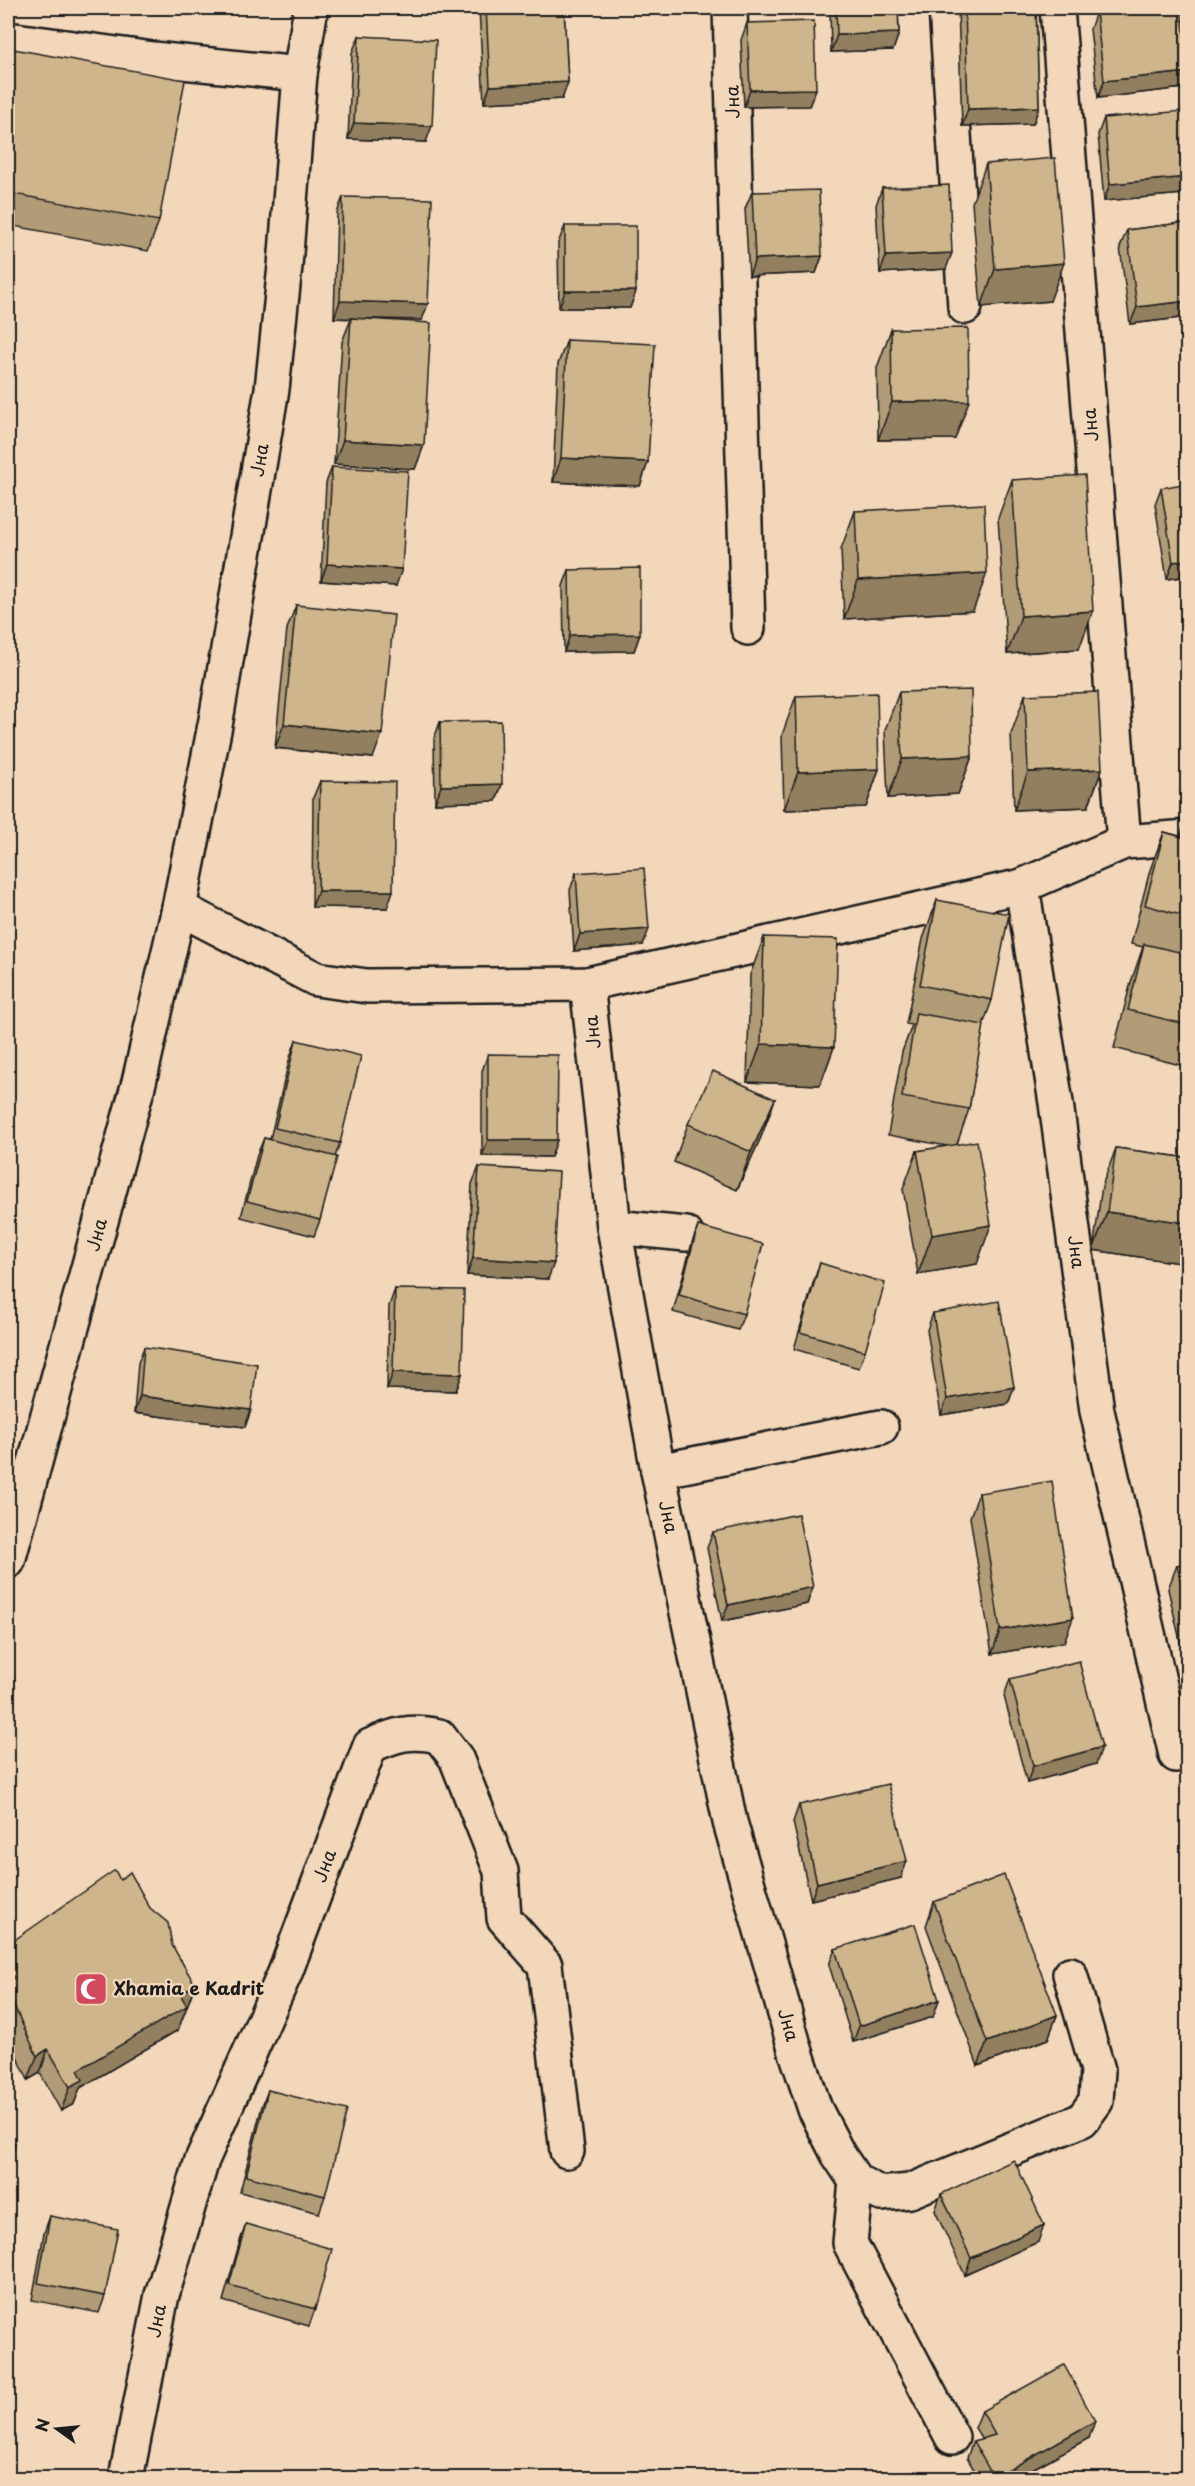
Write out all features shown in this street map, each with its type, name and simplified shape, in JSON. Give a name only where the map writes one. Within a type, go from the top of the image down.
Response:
[{"type":"street","name":"Јна","points":[[8,1561],[139,1082],[179,908],[216,720],[272,389],[285,266],[300,74],[311,8]]},
{"type":"street","name":"Јна","points":[[730,8],[748,628]]},
{"type":"street","points":[[946,8],[965,308]]},
{"type":"street","name":"Јна","points":[[1057,8],[1124,842]]},
{"type":"street","points":[[8,39],[153,59],[300,74]]},
{"type":"street","points":[[179,908],[316,979],[367,986],[587,984],[1022,886],[1124,842],[1188,837]]},
{"type":"street","name":"Јна","points":[[1022,886],[1056,1103],[1097,1411],[1176,1755]]},
{"type":"street","name":"Јна","points":[[587,984],[614,1227],[658,1471],[730,1821],[796,2052],[815,2109],[838,2154],[856,2181]]},
{"type":"street","points":[[614,1227],[686,1234]]},
{"type":"street","points":[[658,1471],[881,1427]]},
{"type":"street","name":"Јна","points":[[126,2478],[162,2295],[202,2160],[285,1973],[370,1746],[391,1736],[417,1731],[439,1736],[456,1758],[501,1872],[504,1918],[545,1965],[567,2151]]},
{"type":"street","points":[[952,2437],[850,2243],[856,2181],[881,2194],[910,2191],[1082,2120],[1096,2101],[1098,2070],[1070,1974]]},
{"type":"building","points":[[486,8],[564,8],[568,82],[490,86]]},
{"type":"building","points":[[836,8],[898,8],[899,33],[837,35]]},
{"type":"building","points":[[965,8],[1036,8],[1039,107],[968,109]]},
{"type":"building","points":[[1131,8],[1181,8],[1188,72],[1104,81],[1096,12]]},
{"type":"building","points":[[814,21],[816,89],[750,90],[747,23]]},
{"type":"building","points":[[359,36],[436,40],[432,126],[354,123]]},
{"type":"building","points":[[8,48],[185,80],[159,221],[8,193]]},
{"type":"building","points":[[1184,111],[1188,177],[1110,184],[1104,118]]},
{"type":"building","points":[[1055,158],[1064,263],[995,269],[986,164]]},
{"type":"building","points":[[949,185],[952,253],[886,256],[882,188]]},
{"type":"building","points":[[819,190],[822,256],[755,259],[752,192]]},
{"type":"building","points":[[343,197],[432,199],[428,304],[340,301]]},
{"type":"building","points":[[1188,222],[1188,301],[1137,307],[1127,230]]},
{"type":"building","points":[[565,226],[636,226],[636,291],[565,291]]},
{"type":"building","points":[[351,318],[431,323],[424,445],[343,440]]},
{"type":"building","points":[[968,328],[969,401],[892,402],[891,329]]},
{"type":"building","points":[[567,340],[655,344],[648,462],[561,458]]},
{"type":"building","points":[[332,467],[408,471],[402,569],[327,564]]},
{"type":"building","points":[[1085,475],[1093,611],[1021,616],[1012,480]]},
{"type":"building","points":[[1188,483],[1188,560],[1173,562],[1161,488]]},
{"type":"building","points":[[984,504],[987,573],[858,580],[855,511]]},
{"type":"building","points":[[640,568],[640,634],[570,635],[569,570]]},
{"type":"building","points":[[296,605],[394,615],[382,734],[284,724]]},
{"type":"building","points":[[971,690],[972,756],[902,759],[899,692]]},
{"type":"building","points":[[1098,692],[1102,769],[1028,772],[1025,695]]},
{"type":"building","points":[[877,693],[879,769],[798,772],[796,696]]},
{"type":"building","points":[[501,721],[502,784],[441,786],[440,722]]},
{"type":"building","points":[[320,781],[395,782],[393,891],[318,891]]},
{"type":"building","points":[[1188,818],[1188,917],[1145,905],[1164,832],[1182,837]]},
{"type":"building","points":[[644,868],[649,929],[580,934],[576,873]]},
{"type":"building","points":[[937,900],[1009,914],[992,1000],[920,985]]},
{"type":"building","points":[[764,937],[838,939],[834,1047],[761,1044]]},
{"type":"building","points":[[1144,944],[1188,954],[1188,1025],[1128,1010]]},
{"type":"building","points":[[916,1013],[984,1025],[969,1109],[902,1097]]},
{"type":"building","points":[[296,1040],[361,1056],[340,1143],[275,1128]]},
{"type":"building","points":[[488,1054],[558,1055],[557,1140],[488,1140]]},
{"type":"building","points":[[713,1071],[775,1099],[751,1152],[688,1124]]},
{"type":"building","points":[[264,1138],[337,1157],[320,1220],[247,1201]]},
{"type":"building","points":[[977,1141],[991,1225],[932,1235],[917,1151]]},
{"type":"building","points":[[1116,1148],[1188,1158],[1188,1223],[1107,1212]]},
{"type":"building","points":[[479,1167],[559,1172],[554,1263],[473,1258]]},
{"type":"building","points":[[698,1226],[763,1244],[744,1314],[679,1295]]},
{"type":"building","points":[[820,1263],[885,1283],[865,1351],[800,1332]]},
{"type":"building","points":[[395,1289],[464,1290],[462,1374],[393,1372]]},
{"type":"building","points":[[999,1301],[1014,1387],[947,1399],[933,1313]]},
{"type":"building","points":[[144,1347],[257,1364],[251,1410],[140,1396]]},
{"type":"building","points":[[1052,1481],[1073,1618],[1000,1630],[979,1493]]},
{"type":"building","points":[[798,1514],[813,1587],[728,1605],[713,1532]]},
{"type":"building","points":[[1188,1562],[1188,1613],[1177,1565]]},
{"type":"building","points":[[1079,1661],[1102,1747],[1033,1766],[1010,1679]]},
{"type":"building","points":[[888,1784],[907,1861],[817,1883],[799,1805]]},
{"type":"building","name":"Xhamia e Kadrit","points":[[115,1870],[120,1880],[130,1872],[150,1908],[168,1923],[172,1945],[195,1985],[180,1994],[187,2006],[78,2070],[83,2080],[70,2087],[48,2049],[37,2056],[8,1993],[8,1982],[14,1978],[8,1966],[8,1932],[13,1941]]},
{"type":"building","points":[[1004,1875],[1057,2015],[987,2042],[934,1902]]},
{"type":"building","points":[[915,1924],[939,2000],[859,2026],[835,1949]]},
{"type":"building","points":[[268,2090],[347,2110],[325,2196],[246,2176]]},
{"type":"building","points":[[8,2141],[15,2143],[8,2178]]},
{"type":"building","points":[[1014,2160],[1044,2225],[971,2258],[941,2194]]},
{"type":"building","points":[[50,2216],[118,2229],[105,2296],[38,2283]]},
{"type":"building","points":[[246,2224],[332,2249],[315,2309],[229,2285]]},
{"type":"building","points":[[1064,2365],[1095,2421],[994,2478],[973,2441],[995,2435],[982,2411]]},
{"type":"place","name":"Xhamia e Kadrit","points":[[91,1989]]}]
